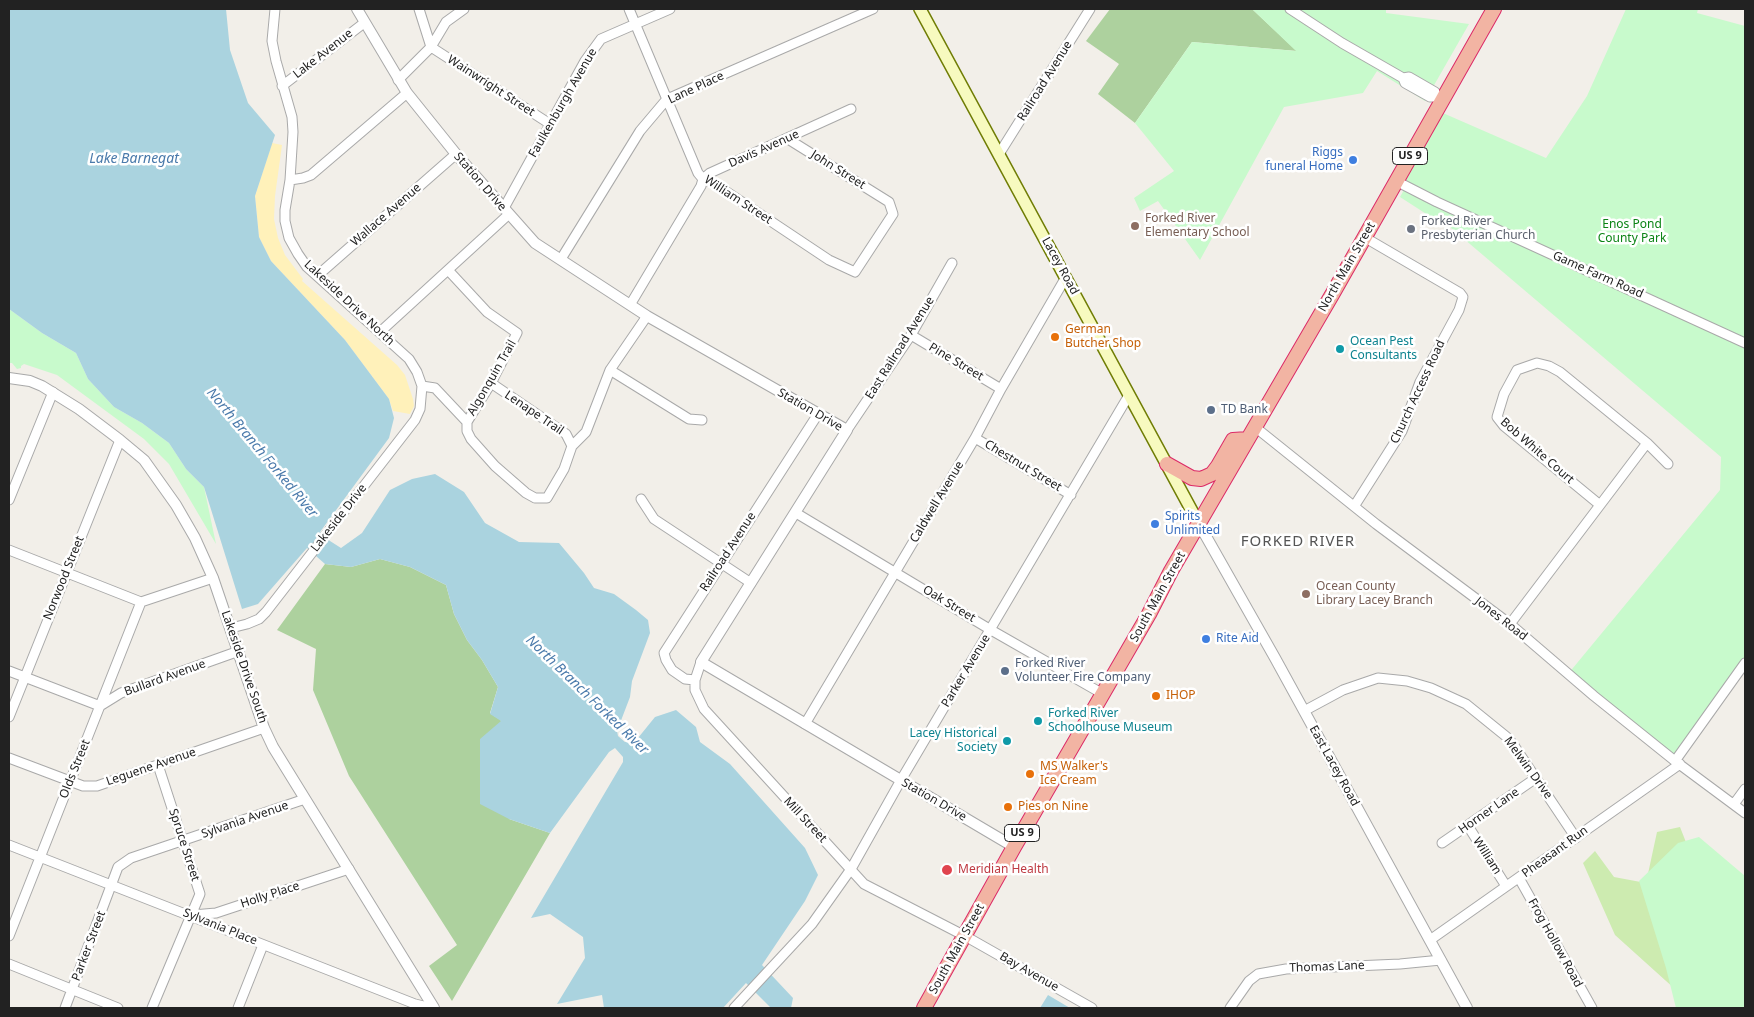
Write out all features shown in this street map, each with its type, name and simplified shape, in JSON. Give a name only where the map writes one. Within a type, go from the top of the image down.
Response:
[{"type":"highway","name":"North Main Street","points":[[1199,524],[1396,181],[1439,99],[1494,9]]},
{"type":"highway","points":[[1167,464],[1192,478],[1201,479],[1212,474],[1233,440],[1251,433]]},
{"type":"highway","name":"South Main Street","points":[[924,1008],[1199,524]]},
{"type":"main road","name":"Lacey Road","points":[[920,9],[1199,524]]},
{"type":"street","name":"Lakeside Drive North","points":[[275,9],[272,41],[282,86],[292,117],[293,132],[290,180],[284,210],[289,238],[302,261],[409,359],[418,372],[422,386]]},
{"type":"street","name":"Station Drive","points":[[357,9],[398,80],[407,92],[456,154],[535,243],[647,316],[847,430],[701,662],[1014,847]]},
{"type":"street","points":[[419,9],[431,47]]},
{"type":"street","points":[[398,80],[431,47],[446,22],[464,9]]},
{"type":"street","name":"William Street","points":[[629,9],[698,173],[703,179],[712,182],[829,260],[855,272]]},
{"type":"street","name":"Faulkenburgh Avenue","points":[[380,332],[448,270],[506,212],[550,124],[585,61],[601,39],[670,9]]},
{"type":"street","name":"Railroad Avenue","points":[[999,154],[1090,9]]},
{"type":"street","points":[[1290,9],[1299,12],[1342,42],[1403,78],[1409,77],[1434,92],[1439,99]]},
{"type":"street","name":"Lane Place","points":[[561,259],[640,131],[667,99],[868,10]]},
{"type":"street","name":"Lake Avenue","points":[[282,86],[364,23]]},
{"type":"street","name":"Wainwright Street","points":[[431,47],[550,124]]},
{"type":"street","points":[[290,180],[311,175],[407,92]]},
{"type":"street","name":"Davis Avenue","points":[[703,179],[710,173],[851,109]]},
{"type":"street","name":"John Street","points":[[788,139],[889,202],[893,214],[855,272]]},
{"type":"street","name":"Wallace Avenue","points":[[317,276],[456,154]]},
{"type":"street","points":[[630,305],[701,186],[703,179]]},
{"type":"street","name":"Game Farm Road","points":[[1396,181],[1437,202],[1745,343]]},
{"type":"street","name":"Church Access Road","points":[[1355,506],[1402,431],[1413,406],[1420,382],[1459,310],[1463,297],[1460,293],[1364,237]]},
{"type":"street","name":"East Railroad Avenue","points":[[847,430],[911,335],[952,263]]},
{"type":"street","name":"Algonquin Trail","points":[[448,270],[487,312],[517,333],[491,383],[467,422]]},
{"type":"street","name":"Caldwell Avenue","points":[[806,724],[975,438],[1066,277]]},
{"type":"street","points":[[422,386],[435,388],[467,422],[467,431],[470,439],[495,466],[526,493],[535,498],[547,498],[564,469],[572,446],[586,432],[610,370],[647,316]]},
{"type":"street","name":"Pine Street","points":[[911,335],[1001,389]]},
{"type":"street","name":"Bob White Court","points":[[1600,505],[1504,426],[1497,417],[1504,394],[1517,370],[1537,363],[1549,366],[1560,372],[1647,444],[1668,464]]},
{"type":"street","points":[[610,370],[689,419],[702,420]]},
{"type":"street","name":"Lakeside Drive South","points":[[9,378],[30,381],[53,392],[120,440],[144,460],[176,505],[195,538],[213,578],[264,728],[273,747],[433,1008]]},
{"type":"street","name":"Lenape Trail","points":[[491,383],[566,434],[572,446]]},
{"type":"street","name":"Lakeside Drive","points":[[231,628],[260,619],[415,420],[420,409],[422,386]]},
{"type":"street","points":[[9,500],[12,483],[53,392]]},
{"type":"street","name":"Parker Avenue","points":[[734,1008],[812,924],[851,869],[901,780],[1130,394]]},
{"type":"street","name":"Railroad Avenue","points":[[694,680],[685,679],[672,670],[664,653],[818,414]]},
{"type":"street","name":"Jones Road","points":[[1251,433],[1355,506],[1376,524],[1510,624],[1594,696],[1745,813]]},
{"type":"street","name":"Chestnut Street","points":[[975,438],[1071,494]]},
{"type":"street","name":"Norwood Street","points":[[9,716],[23,677],[120,440]]},
{"type":"street","points":[[1510,624],[1647,444]]},
{"type":"street","points":[[641,499],[654,519],[751,583]]},
{"type":"street","name":"Oak Street","points":[[796,513],[991,630],[1103,694]]},
{"type":"street","name":"East Lacey Road","points":[[1199,524],[1467,1008]]},
{"type":"street","points":[[9,550],[141,602],[213,578]]},
{"type":"street","name":"Olds Street","points":[[9,936],[141,602]]},
{"type":"street","name":"Bullard Avenue","points":[[100,706],[121,693],[238,651]]},
{"type":"street","points":[[694,680],[701,662]]},
{"type":"street","name":"Pheasant Run","points":[[1430,940],[1576,838],[1677,762],[1745,663]]},
{"type":"street","points":[[9,672],[100,706]]},
{"type":"street","name":"Melwin Drive","points":[[1304,711],[1343,690],[1378,678],[1431,688],[1466,704],[1497,728],[1515,746],[1576,838]]},
{"type":"street","name":"Mill Street","points":[[694,680],[695,690],[704,709],[864,884],[965,936]]},
{"type":"street","name":"Leguene Avenue","points":[[9,758],[83,786],[97,786],[264,728]]},
{"type":"street","name":"Spruce Street","points":[[152,1008],[200,894],[158,765]]},
{"type":"street","name":"Horner Lane","points":[[1442,843],[1536,778]]},
{"type":"street","points":[[1734,804],[1745,789]]},
{"type":"street","name":"Sylvania Avenue","points":[[113,884],[118,867],[131,858],[305,799]]},
{"type":"street","name":"William","points":[[1468,826],[1506,886]]},
{"type":"street","name":"Sylvania Place","points":[[9,844],[415,1004],[433,1008]]},
{"type":"street","name":"Holly Place","points":[[190,916],[216,913],[349,869]]},
{"type":"street","name":"Frog Hollow Road","points":[[1519,878],[1592,1008]]},
{"type":"street","name":"Parker Street","points":[[65,1008],[113,884]]},
{"type":"street","name":"Bay Avenue","points":[[965,936],[1092,1008]]},
{"type":"street","points":[[238,1008],[263,945]]},
{"type":"street","name":"Thomas Lane","points":[[1230,1008],[1249,981],[1258,974],[1286,969],[1400,964],[1441,960]]},
{"type":"street","points":[[9,964],[118,1008]]},
{"type":"green space","points":[[1110,9],[1252,9],[1297,51],[1192,42],[1135,123],[1098,94],[1119,64],[1086,41]]},
{"type":"green space","points":[[1252,9],[1386,9],[1386,13],[1469,24],[1425,101],[1377,71],[1363,93],[1284,107],[1200,260],[1158,201],[1140,211],[1134,198],[1174,171],[1135,123],[1192,42],[1296,51]]},
{"type":"green space","name":"Enos Pond County Park","points":[[1626,9],[1698,9],[1697,13],[1745,26],[1745,669],[1677,763],[1568,674],[1720,490],[1721,457],[1444,222],[1431,217],[1400,197],[1405,188],[1396,181],[1436,110],[1546,158],[1587,96]]},
{"type":"green space","points":[[9,309],[42,333],[76,353],[88,379],[114,407],[142,423],[169,443],[186,469],[204,487],[216,544],[169,464],[144,439],[57,375],[24,364],[21,368],[17,369],[12,363],[9,363]]},
{"type":"green space","points":[[380,559],[410,567],[446,585],[454,614],[467,640],[482,660],[498,687],[490,713],[502,721],[509,819],[550,833],[452,1001],[429,966],[457,945],[349,776],[313,690],[316,649],[277,630],[325,564],[351,567]]},
{"type":"green space","points":[[1680,827],[1745,1008],[1696,1008],[1615,935],[1583,863],[1595,851],[1614,877],[1646,883],[1657,832]]},
{"type":"green space","points":[[1699,837],[1745,876],[1745,1008],[1676,1008],[1666,968],[1639,881],[1678,843]]},
{"type":"sand","points":[[272,143],[282,145],[274,219],[278,238],[285,255],[303,279],[302,281],[397,365],[405,375],[414,406],[410,414],[393,411],[389,399],[345,340],[271,261],[259,237],[255,196]]},
{"type":"water","name":"Lake Barnegat","points":[[9,9],[226,9],[230,50],[248,103],[275,135],[255,196],[259,237],[271,261],[345,340],[389,399],[394,418],[389,438],[320,532],[341,548],[362,533],[390,490],[412,479],[435,474],[464,492],[485,523],[519,542],[559,543],[594,588],[614,594],[648,620],[650,633],[632,681],[630,697],[617,731],[618,736],[625,742],[630,742],[638,738],[655,717],[676,710],[696,727],[700,742],[730,764],[805,848],[818,875],[805,901],[762,965],[793,998],[791,1008],[771,1008],[746,983],[723,1008],[604,1008],[602,995],[557,1004],[585,958],[583,937],[550,914],[531,918],[623,762],[623,757],[615,748],[609,752],[550,833],[509,819],[480,804],[480,739],[501,721],[490,714],[498,687],[482,660],[467,640],[454,614],[446,585],[410,567],[380,559],[351,567],[325,564],[307,548],[258,604],[242,609],[204,487],[186,469],[169,443],[142,423],[114,407],[88,379],[76,353],[42,333],[9,309]]},
{"type":"water","points":[[1048,995],[1070,1008],[1040,1008]]},
{"type":"place","name":"Riggs funeral Home","points":[[1353,160]]},
{"type":"place","name":"Forked River Elementary School","points":[[1135,226]]},
{"type":"place","name":"Forked River Presbyterian Church","points":[[1411,229]]},
{"type":"place","name":"German Butcher Shop","points":[[1055,337]]},
{"type":"place","name":"Ocean Pest Consultants","points":[[1340,349]]},
{"type":"place","name":"TD Bank","points":[[1211,410]]},
{"type":"place","name":"Spirits Unlimited","points":[[1155,524]]},
{"type":"place","name":"Ocean County Library Lacey Branch","points":[[1306,594]]},
{"type":"place","name":"Rite Aid","points":[[1206,639]]},
{"type":"place","name":"Forked River Volunteer Fire Company","points":[[1005,671]]},
{"type":"place","name":"IHOP","points":[[1156,696]]},
{"type":"place","name":"Forked River Schoolhouse Museum","points":[[1038,721]]},
{"type":"place","name":"Lacey Historical Society","points":[[1007,741]]},
{"type":"place","name":"MS Walker's Ice Cream","points":[[1030,774]]},
{"type":"place","name":"Pies on Nine","points":[[1008,807]]},
{"type":"place","name":"Meridian Health","points":[[947,870]]},
{"type":"district","name":"FORKED RIVER","points":[[1298,542]]},
{"type":"water label","name":"North Branch Forked River","points":[[262,453]]},
{"type":"water label","name":"North Branch Forked River","points":[[587,695]]}]
